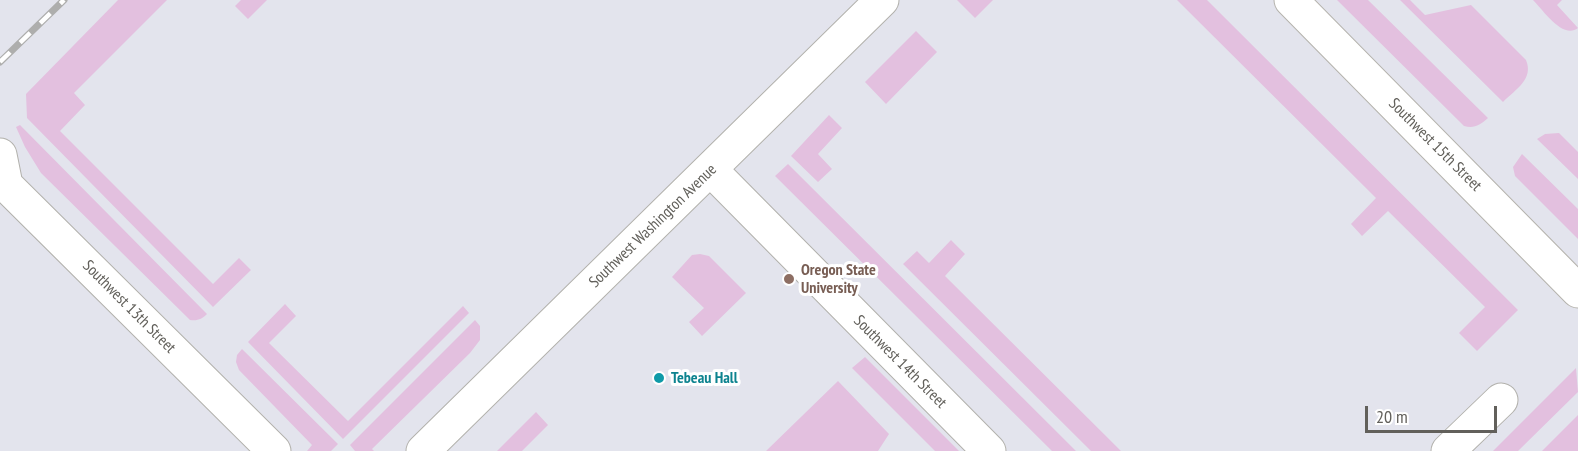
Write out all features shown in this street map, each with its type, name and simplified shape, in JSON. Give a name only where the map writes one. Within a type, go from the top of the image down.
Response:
[{"type":"street","name":"Southwest Washington Avenue","points":[[423,451],[882,0]]},
{"type":"street","name":"Southwest 15th Street","points":[[1291,0],[1578,291]]},
{"type":"street","name":"Southwest 13th Street","points":[[0,155],[6,185],[273,451]]},
{"type":"street","name":"Southwest 14th Street","points":[[710,169],[989,451]]},
{"type":"street","points":[[1448,451],[1501,400]]},
{"type":"shaded area","points":[[118,0],[167,0],[74,93],[85,105],[60,131],[213,284],[239,258],[251,270],[213,307],[27,118],[26,94]]},
{"type":"shaded area","points":[[241,0],[267,0],[248,19],[235,6]]},
{"type":"shaded area","points":[[957,0],[993,0],[975,18]]},
{"type":"shaded area","points":[[1177,0],[1207,0],[1518,310],[1477,351],[1459,333],[1485,307],[1388,211],[1362,236],[1351,224],[1376,198]]},
{"type":"shaded area","points":[[1337,0],[1368,0],[1488,118],[1477,126],[1464,126]]},
{"type":"shaded area","points":[[1400,0],[1410,0],[1425,15],[1471,5],[1526,60],[1528,73],[1526,78],[1503,102]]},
{"type":"shaded area","points":[[1533,0],[1562,0],[1557,5],[1578,28],[1572,31],[1560,27]]},
{"type":"shaded area","points":[[916,31],[937,52],[886,104],[865,82]]},
{"type":"shaded area","points":[[829,115],[842,128],[818,154],[832,169],[818,182],[791,156]]},
{"type":"shaded area","points":[[20,125],[207,314],[200,319],[190,320],[41,173],[16,127]]},
{"type":"shaded area","points":[[1559,133],[1578,152],[1578,179],[1537,139],[1545,134]]},
{"type":"shaded area","points":[[1522,154],[1578,209],[1578,239],[1515,176],[1513,167]]},
{"type":"shaded area","points":[[788,164],[1076,451],[1052,451],[775,176]]},
{"type":"shaded area","points":[[951,240],[965,254],[945,276],[1121,451],[1091,451],[903,264],[917,251],[929,263]]},
{"type":"shaded area","points":[[692,255],[709,256],[746,293],[702,336],[689,322],[704,308],[672,277]]},
{"type":"shaded area","points":[[285,304],[296,316],[269,343],[348,421],[463,306],[469,313],[343,439],[248,342]]},
{"type":"shaded area","points":[[475,320],[480,326],[480,340],[470,353],[372,449],[374,451],[355,451],[350,445]]},
{"type":"shaded area","points":[[242,349],[338,444],[331,451],[307,451],[312,445],[239,370],[236,362],[237,355]]},
{"type":"shaded area","points":[[865,357],[959,451],[935,451],[852,368]]},
{"type":"shaded area","points":[[1576,368],[1578,392],[1518,451],[1493,451]]},
{"type":"shaded area","points":[[838,381],[889,434],[878,451],[766,451]]},
{"type":"shaded area","points":[[536,412],[548,425],[522,451],[497,451]]},
{"type":"shaded area","points":[[1578,415],[1578,451],[1542,451]]},
{"type":"railway","points":[[0,62],[64,0]]},
{"type":"place","name":"Oregon State University","points":[[789,279]]},
{"type":"place","name":"Tebeau Hall","points":[[659,378]]}]
